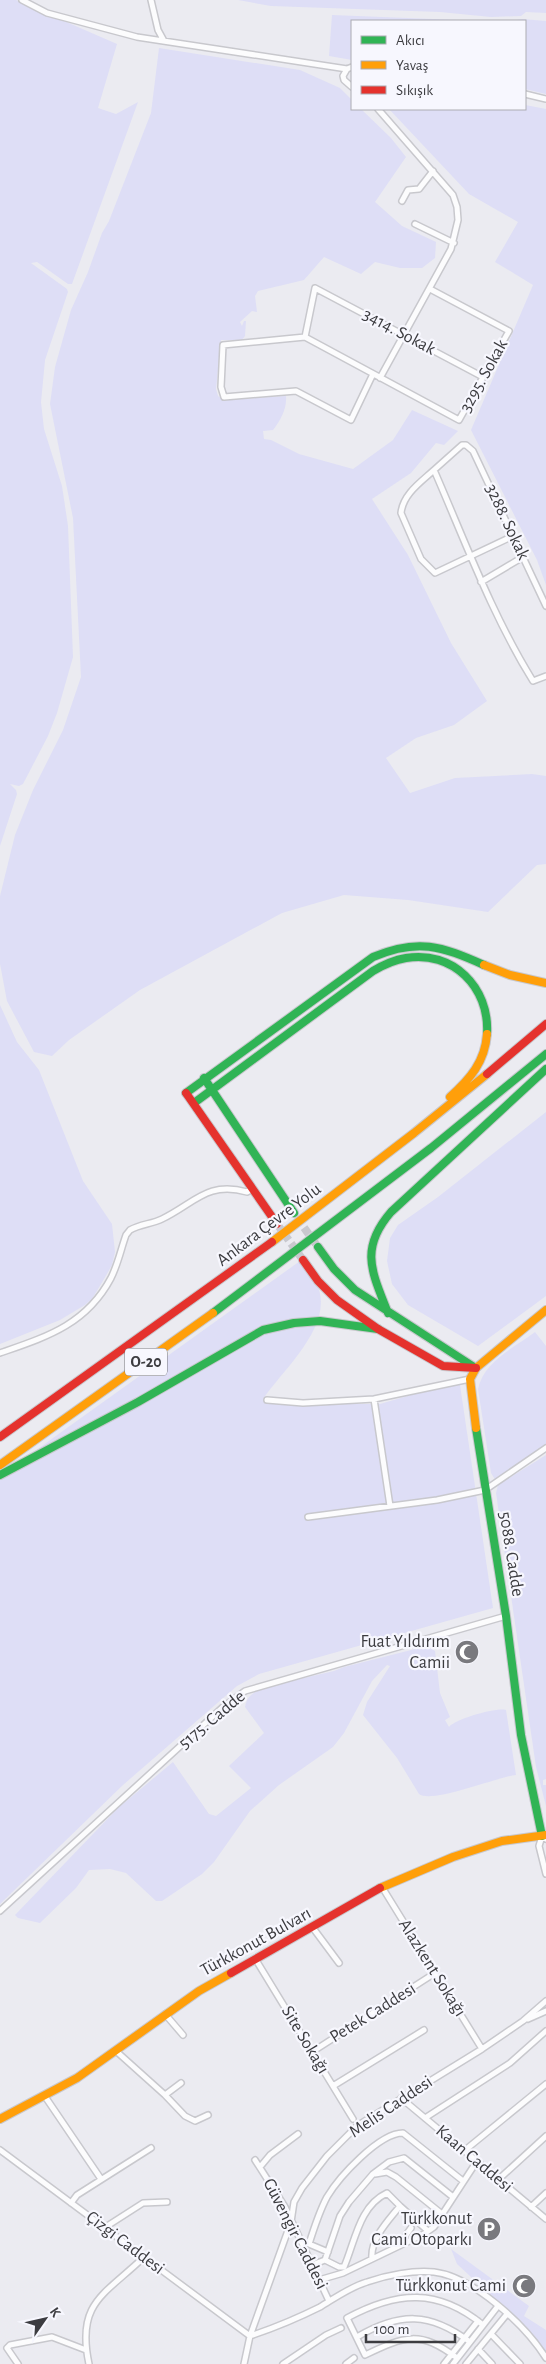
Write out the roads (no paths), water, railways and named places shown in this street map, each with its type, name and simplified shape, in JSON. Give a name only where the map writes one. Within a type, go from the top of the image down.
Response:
[{"type":"main road","points":[[277,1224],[186,1092],[373,957],[397,948],[424,946],[443,950],[460,954],[513,977],[546,983]]},
{"type":"main road","points":[[194,1103],[373,971],[394,960],[414,956],[433,958],[452,964],[464,973],[477,988],[485,1003],[489,1032],[480,1064],[468,1080],[409,1136]]},
{"type":"main road","name":"Ankara Çevre Yolu","points":[[0,1438],[208,1289],[409,1136],[546,1024]]},
{"type":"main road","name":"Ankara Çevre Yolu","points":[[0,1466],[118,1383],[290,1256],[456,1128],[546,1054]]},
{"type":"main road","points":[[388,1313],[376,1282],[371,1260],[375,1234],[391,1212],[546,1069]]},
{"type":"main road","points":[[204,1078],[294,1213]]},
{"type":"main road","points":[[318,1246],[334,1269],[356,1290],[388,1313],[476,1368]]},
{"type":"main road","points":[[303,1260],[318,1281],[337,1300],[378,1329],[443,1366],[476,1368]]},
{"type":"main road","points":[[470,1379],[476,1368],[546,1310]]},
{"type":"main road","points":[[0,1474],[138,1402],[263,1330],[283,1324],[317,1320],[337,1320],[378,1329]]},
{"type":"main road","name":"5088. Cadde","points":[[470,1379],[485,1490],[506,1616],[521,1735],[545,1837]]},
{"type":"main road","name":"Türkkonut Bulvarı","points":[[0,2119],[77,2078],[199,1991],[382,1888],[453,1857],[502,1841],[545,1837]]},
{"type":"street","points":[[22,0],[47,13],[92,26],[164,41],[350,68]]},
{"type":"street","points":[[151,0],[158,30],[164,41]]},
{"type":"street","points":[[350,68],[343,76],[344,80],[351,86]]},
{"type":"street","points":[[526,94],[546,99]]},
{"type":"street","points":[[373,374],[351,420],[296,391],[224,397],[221,387],[223,345],[305,337],[373,374],[380,378],[434,283],[454,243],[458,227],[457,207],[453,195],[379,110]]},
{"type":"street","points":[[402,201],[408,190],[419,189],[433,171]]},
{"type":"street","points":[[415,224],[454,243]]},
{"type":"street","name":"3414. Sokak","points":[[305,337],[315,288],[483,377]]},
{"type":"street","name":"3295. Sokak","points":[[380,378],[459,420],[509,331],[430,289]]},
{"type":"street","name":"3288. Sokak","points":[[434,470],[462,445],[466,445],[473,451],[546,606]]},
{"type":"street","points":[[513,536],[471,556],[435,573],[421,559],[401,513],[402,505],[408,495],[434,470],[471,556],[481,582],[516,653],[533,681],[546,676]]},
{"type":"street","points":[[481,582],[523,557]]},
{"type":"street","points":[[0,1353],[56,1333],[80,1316],[106,1285],[118,1261],[126,1235],[136,1226],[155,1222],[166,1217],[203,1193],[218,1188],[232,1188],[247,1192],[252,1189]]},
{"type":"street","points":[[267,1400],[303,1404],[374,1399],[470,1379]]},
{"type":"street","points":[[374,1399],[390,1506]]},
{"type":"street","points":[[308,1517],[437,1500],[485,1490],[546,1448]]},
{"type":"street","name":"5175. Cadde","points":[[0,1911],[223,1708],[245,1691],[506,1616]]},
{"type":"street","points":[[545,1837],[539,1846],[546,1874]]},
{"type":"street","name":"Alazkent Sokağı","points":[[382,1888],[482,2049]]},
{"type":"street","points":[[313,1928],[339,1963]]},
{"type":"street","name":"Site Sokağı","points":[[256,1960],[353,2119]]},
{"type":"street","name":"Petek Caddesi","points":[[312,2052],[435,1974]]},
{"type":"street","name":"Melis Caddesi","points":[[523,2022],[546,2001]]},
{"type":"street","name":"Melis Caddesi","points":[[244,2364],[250,2336],[291,2222],[294,2202],[302,2188],[327,2156],[357,2126],[523,2022],[546,2011]]},
{"type":"street","points":[[165,2014],[183,2035]]},
{"type":"street","points":[[333,2086],[424,2030]]},
{"type":"street","points":[[425,2118],[510,2063],[546,2031]]},
{"type":"street","points":[[116,2051],[186,2116],[195,2122],[208,2115]]},
{"type":"street","points":[[165,2095],[181,2083]]},
{"type":"street","points":[[464,2150],[546,2084]]},
{"type":"street","points":[[44,2096],[102,2179]]},
{"type":"street","name":"Kaan Caddesi","points":[[401,2098],[546,2219]]},
{"type":"street","points":[[328,2252],[309,2244],[328,2196],[363,2156],[394,2133],[402,2133],[463,2181]]},
{"type":"street","points":[[260,2167],[270,2155],[298,2134]]},
{"type":"street","points":[[499,2179],[546,2136]]},
{"type":"street","points":[[71,2203],[77,2195],[151,2148]]},
{"type":"street","name":"Çizgi Caddesi","points":[[0,2150],[250,2336]]},
{"type":"street","points":[[312,2265],[325,2260],[340,2216],[373,2174],[389,2162],[404,2158],[453,2198]]},
{"type":"street","name":"Güvengir Caddesi","points":[[255,2160],[285,2207],[329,2301]]},
{"type":"street","points":[[319,2280],[343,2273],[398,2247],[434,2227],[477,2161]]},
{"type":"street","points":[[373,2174],[387,2172],[396,2177],[442,2214]]},
{"type":"street","points":[[325,2260],[339,2267],[344,2267],[360,2221],[381,2196],[387,2193],[428,2231]]},
{"type":"street","points":[[532,2207],[546,2193]]},
{"type":"street","points":[[104,2228],[143,2203],[167,2202]]},
{"type":"street","points":[[372,2259],[373,2245],[400,2206]]},
{"type":"street","points":[[398,2247],[410,2228]]},
{"type":"street","points":[[89,2364],[86,2350],[86,2324],[92,2307],[104,2293],[143,2258]]},
{"type":"street","points":[[250,2336],[292,2320],[366,2282],[410,2273],[434,2272],[458,2279],[480,2292],[507,2314],[546,2358]]},
{"type":"street","points":[[457,2358],[451,2353],[420,2338],[404,2339],[386,2344],[365,2355],[347,2318],[370,2306],[393,2299],[416,2296],[436,2299],[452,2305],[483,2325]]},
{"type":"street","points":[[444,2364],[451,2353],[483,2325],[498,2306]]},
{"type":"street","points":[[466,2364],[507,2314]]},
{"type":"street","points":[[357,2337],[382,2324],[395,2320],[415,2318],[436,2322],[467,2340]]},
{"type":"street","points":[[453,2364],[478,2321]]},
{"type":"street","points":[[284,2364],[326,2335],[341,2328]]},
{"type":"street","points":[[491,2334],[520,2364]]},
{"type":"street","points":[[18,2364],[7,2348],[10,2345],[52,2338],[86,2350]]},
{"type":"street","points":[[478,2349],[492,2364]]},
{"type":"street","points":[[346,2364],[354,2358]]},
{"type":"tunnel","points":[[297,1218],[318,1247]]},
{"type":"tunnel","points":[[277,1224],[303,1260]]},
{"type":"place","name":"Fuat Yıldırım Camii","points":[[467,1652]]},
{"type":"place","name":"Türkkonut Cami Otoparkı","points":[[489,2229]]},
{"type":"place","name":"Türkkonut Cami","points":[[524,2286]]}]
